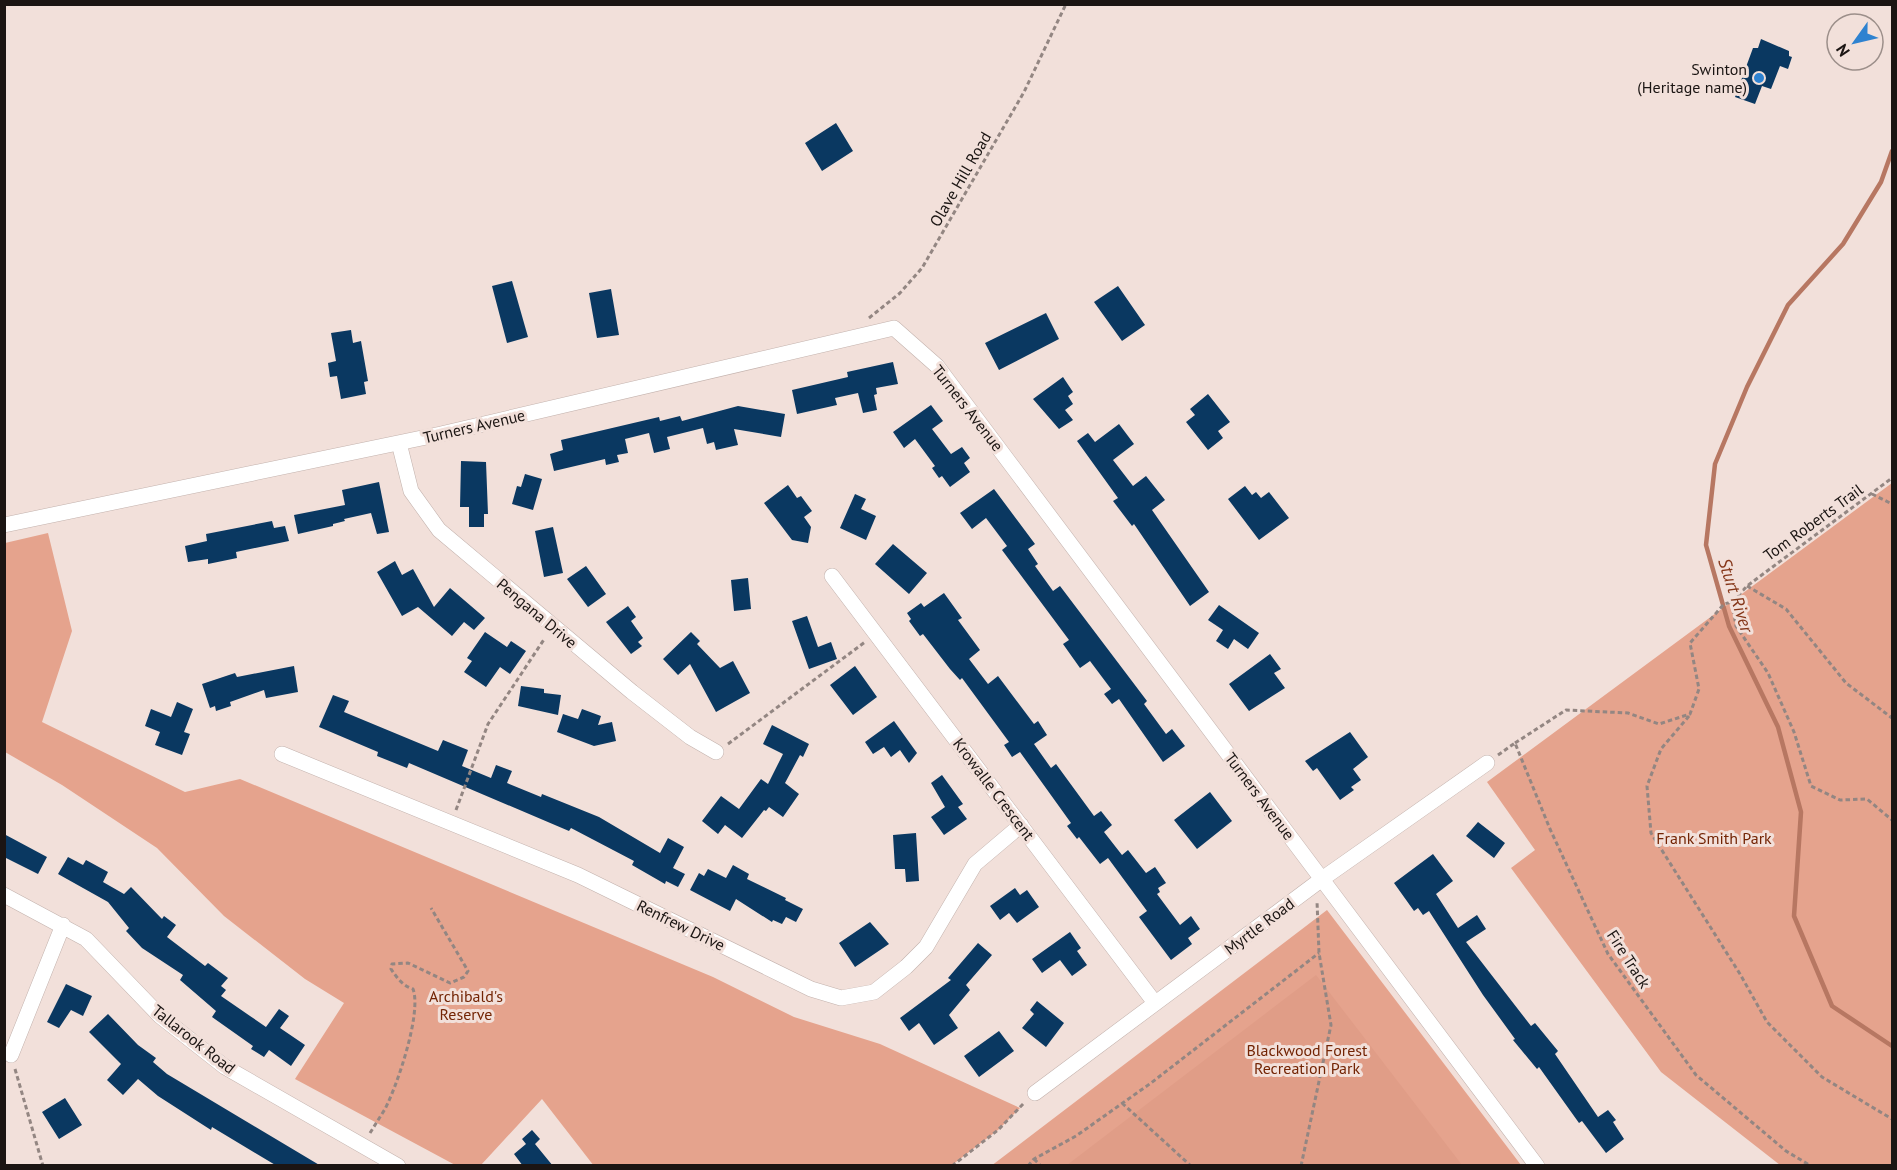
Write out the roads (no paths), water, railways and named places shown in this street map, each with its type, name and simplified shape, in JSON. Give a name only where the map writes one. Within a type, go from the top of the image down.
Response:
[{"type":"street","name":"Turners Avenue","points":[[4,525],[399,442],[894,328],[937,366],[1537,1166]]},
{"type":"street","name":"Pengana Drive","points":[[399,442],[411,491],[439,530],[640,699],[690,737],[716,752]]},
{"type":"street","name":"Krowalle Crescent","points":[[832,576],[1155,1003]]},
{"type":"street","name":"Renfrew Drive","points":[[282,754],[578,874],[811,989],[841,998],[874,992],[906,967],[926,946],[975,864],[1021,825]]},
{"type":"street","name":"Myrtle Road","points":[[1035,1093],[1322,879],[1486,763]]},
{"type":"street","name":"Tallarook Road","points":[[4,895],[86,939],[160,1016],[225,1066],[398,1166]]},
{"type":"street","points":[[11,1055],[63,925]]},
{"type":"waterway","name":"Sturt River","points":[[1892,151],[1881,182],[1843,244],[1788,305],[1747,387],[1715,464],[1706,545],[1729,626],[1778,727],[1801,812],[1794,916],[1832,1006],[1892,1046]]},
{"type":"place","name":"Swinton (Heritage name)","points":[[1759,78]]},
{"type":"park label","name":"Frank Smith Park","points":[[1714,838]]},
{"type":"park label","name":"Archibald's Reserve","points":[[466,1005]]},
{"type":"park label","name":"Blackwood Forest Recreation Park","points":[[1307,1059]]}]
